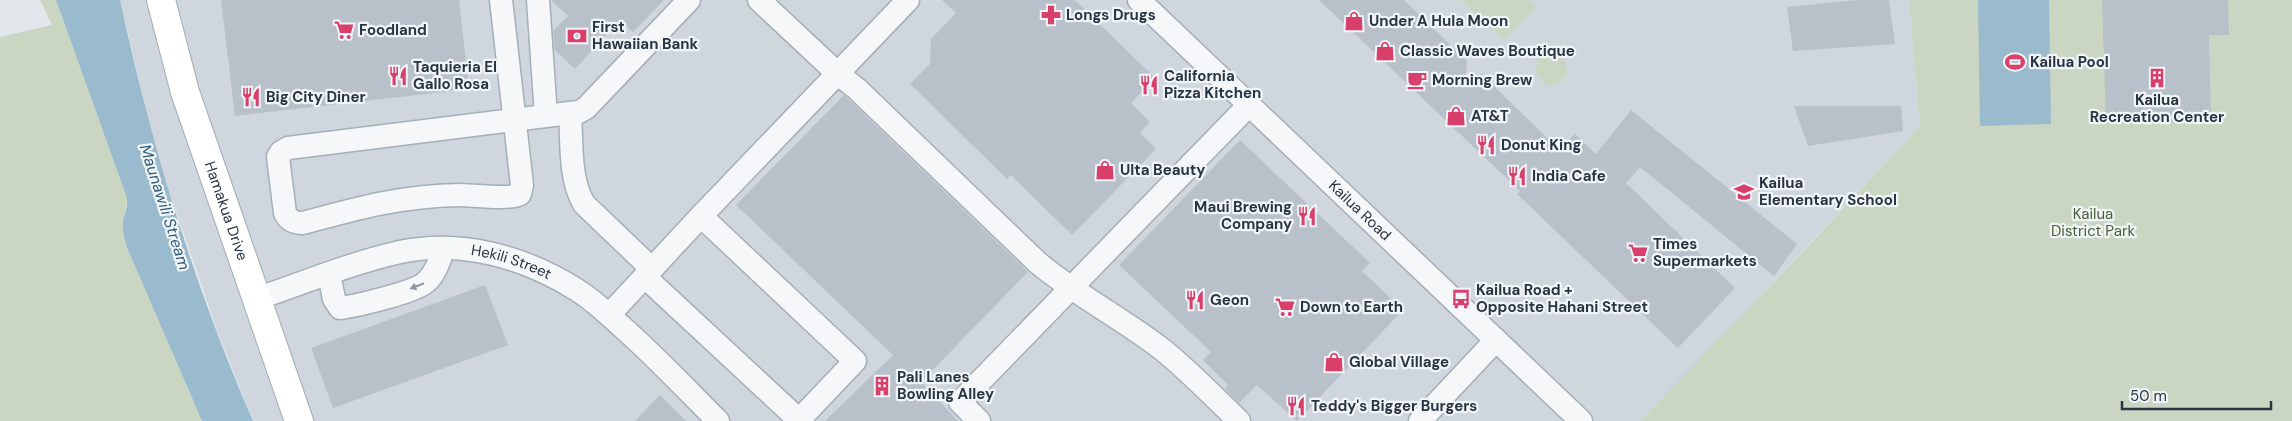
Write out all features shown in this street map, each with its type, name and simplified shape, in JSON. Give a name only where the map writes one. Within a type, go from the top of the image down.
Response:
[{"type":"main road","name":"Hamakua Drive","points":[[162,0],[185,92],[299,421]]},
{"type":"street","points":[[501,0],[514,120],[522,185],[522,190],[517,196],[406,198],[373,204],[303,223],[292,222],[285,213],[278,157],[284,149],[514,120],[579,112],[586,108],[689,0]]},
{"type":"street","points":[[538,0],[546,116]]},
{"type":"street","points":[[759,0],[837,73],[857,89],[1037,262],[1163,351],[1239,421]]},
{"type":"street","points":[[609,315],[908,0]]},
{"type":"street","name":"Kailua Road","points":[[1139,0],[1581,421]]},
{"type":"street","points":[[980,421],[960,402],[1070,287],[1250,105]]},
{"type":"street","points":[[570,113],[575,176],[579,196],[584,204],[648,273],[798,421],[855,361],[701,216]]},
{"type":"street","name":"Hekili Street","points":[[256,299],[400,252],[444,248],[486,252],[517,260],[551,274],[579,290],[609,315],[718,421]]},
{"type":"street","points":[[329,274],[334,299],[340,308],[350,307],[378,300],[425,284],[435,271],[444,248]]},
{"type":"street","points":[[1432,416],[1496,340]]},
{"type":"shaded area","points":[[120,0],[1909,0],[1920,126],[1643,421],[253,421],[217,330],[169,190],[148,118]]},
{"type":"green space","points":[[40,0],[56,0],[127,198],[123,226],[128,250],[202,421],[0,421],[0,37],[52,25]]},
{"type":"green space","points":[[1461,0],[1529,0],[1536,7],[1504,40]]},
{"type":"green space","name":"Kailua District Park","points":[[1909,0],[2292,0],[2292,421],[1640,421],[1797,258],[1920,126]]},
{"type":"green space","points":[[1549,50],[1564,59],[1568,74],[1559,83],[1547,86],[1536,74],[1537,60]]},
{"type":"water","name":"Maunawili Stream","points":[[56,0],[120,0],[146,108],[176,214],[212,319],[253,421],[202,421],[128,250],[123,226],[127,198]]},
{"type":"water","name":"Kailua Pool","points":[[1978,0],[2049,0],[2051,124],[1980,126]]},
{"type":"building","points":[[221,0],[459,0],[469,89],[235,116]]},
{"type":"building","name":"First Hawaiian Bank","points":[[551,0],[664,0],[633,32],[620,20],[575,69],[555,50],[553,31],[568,16]]},
{"type":"building","points":[[942,0],[1075,0],[1155,78],[1131,103],[1150,122],[1140,133],[1156,149],[1072,235],[1011,175],[1007,179],[910,84],[930,64],[931,39],[956,13]]},
{"type":"building","points":[[1319,0],[1404,0],[1467,61],[1466,76],[1482,74],[1559,150],[1575,134],[1596,154],[1631,110],[1797,244],[1774,276],[1640,167],[1626,183],[1735,288],[1678,348],[1517,194],[1520,191]]},
{"type":"building","points":[[1857,0],[1889,0],[1895,44],[1793,51],[1787,7]]},
{"type":"building","name":"Kailua Recreation Center","points":[[2102,0],[2228,0],[2229,35],[2209,35],[2211,122],[2106,124]]},
{"type":"building","points":[[844,95],[1028,272],[921,382],[958,421],[825,421],[893,355],[736,205]]},
{"type":"building","points":[[1794,106],[1901,106],[1903,131],[1808,146]]},
{"type":"building","points":[[1240,140],[1370,263],[1362,271],[1403,310],[1297,421],[1257,385],[1239,403],[1225,389],[1228,385],[1203,360],[1211,352],[1119,265]]},
{"type":"building","points":[[485,285],[508,345],[333,408],[311,348]]},
{"type":"building","points":[[660,395],[686,421],[635,421]]},
{"type":"place","name":"Longs Drugs","points":[[1051,15]]},
{"type":"place","name":"Under A Hula Moon","points":[[1354,21]]},
{"type":"place","name":"Foodland","points":[[344,30]]},
{"type":"place","name":"First Hawaiian Bank","points":[[577,36]]},
{"type":"place","name":"Classic Waves Boutique","points":[[1385,51]]},
{"type":"place","name":"Kailua Pool","points":[[2015,62]]},
{"type":"place","name":"Taquieria El Gallo Rosa","points":[[398,76]]},
{"type":"place","name":"Kailua Recreation Center","points":[[2157,78]]},
{"type":"place","name":"Morning Brew","points":[[1417,80]]},
{"type":"place","name":"California Pizza Kitchen","points":[[1149,85]]},
{"type":"place","name":"Big City Diner","points":[[251,97]]},
{"type":"place","name":"AT&T","points":[[1456,116]]},
{"type":"place","name":"Donut King","points":[[1486,145]]},
{"type":"place","name":"Ulta Beauty","points":[[1105,170]]},
{"type":"place","name":"India Cafe","points":[[1517,176]]},
{"type":"place","name":"Kailua Elementary School","points":[[1744,192]]},
{"type":"place","name":"Maui Brewing Company","points":[[1307,216]]},
{"type":"place","name":"Times Supermarkets","points":[[1638,253]]},
{"type":"place","name":"Kailua Road + Opposite Hahani Street","points":[[1461,299]]},
{"type":"place","name":"Geon","points":[[1195,300]]},
{"type":"place","name":"Down to Earth","points":[[1285,307]]},
{"type":"place","name":"Global Village","points":[[1334,362]]},
{"type":"place","name":"Pali Lanes Bowling Alley","points":[[882,386]]},
{"type":"place","name":"Teddy's Bigger Burgers","points":[[1296,406]]}]
